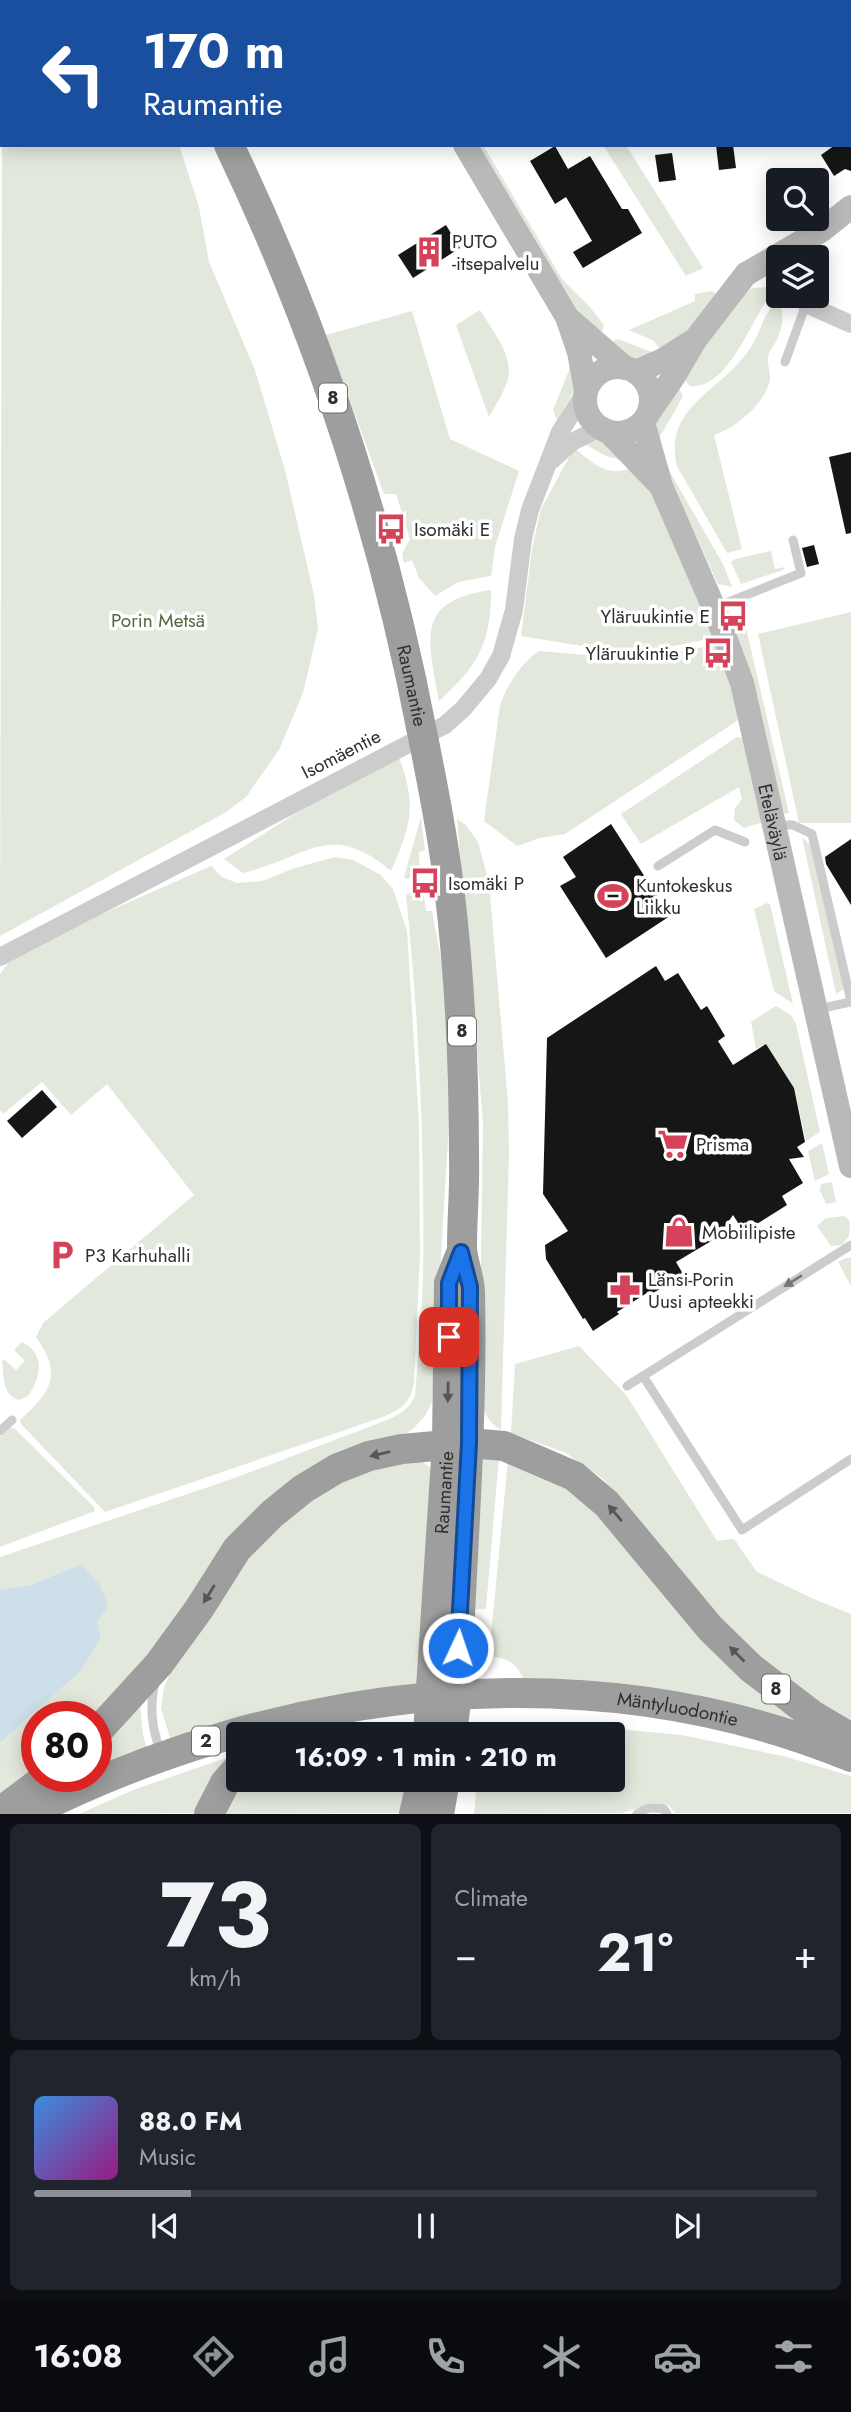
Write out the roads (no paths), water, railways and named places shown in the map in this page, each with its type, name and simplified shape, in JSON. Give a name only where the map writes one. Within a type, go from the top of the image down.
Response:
[{"type":"highway","name":"Raumantie","points":[[230,147],[254,198],[330,387],[368,508],[409,662],[438,810],[449,885],[461,1004],[464,1153],[461,1252],[449,1283],[458,1444],[452,1722]]},
{"type":"highway","name":"Raumantie","points":[[429,1722],[458,1444]]},
{"type":"highway","points":[[112,1715],[159,1664],[199,1609],[237,1549],[272,1514],[303,1489],[336,1469],[369,1456],[402,1449],[458,1444]]},
{"type":"highway","name":"8","points":[[458,1444],[504,1446],[574,1476],[607,1504],[710,1628],[751,1668],[811,1714],[851,1738]]},
{"type":"highway","name":"Mäntyluodontie","points":[[392,1710],[501,1702],[653,1717],[748,1734],[830,1758],[851,1759]]},
{"type":"highway","name":"2","points":[[60,1814],[164,1761],[270,1723],[392,1710]]},
{"type":"highway","name":"2","points":[[345,1722],[392,1710]]},
{"type":"highway","name":"2","points":[[28,1814],[113,1773],[226,1748]]},
{"type":"highway","points":[[209,1814],[226,1782]]},
{"type":"highway","points":[[0,1812],[27,1792]]},
{"type":"highway","points":[[414,1814],[419,1792]]},
{"type":"highway","points":[[439,1814],[443,1792]]},
{"type":"main road","points":[[466,147],[567,317],[579,352],[586,391]]},
{"type":"main road","points":[[798,245],[851,207]]},
{"type":"main road","points":[[695,340],[663,360],[631,370],[614,367],[603,370],[591,379],[586,391],[584,401],[589,415],[605,430],[625,433],[647,416],[695,340],[746,274],[766,263]]},
{"type":"main road","points":[[567,317],[648,385],[652,399],[647,416]]},
{"type":"main road","name":"Eteläväylä","points":[[647,416],[661,486],[714,608],[742,683],[816,1010],[837,1085],[851,1166]]},
{"type":"main road","name":"Eteläväylä","points":[[605,430],[661,486]]},
{"type":"street","points":[[820,308],[851,324]]},
{"type":"street","name":"Isomäentie","points":[[0,957],[445,725],[463,709],[488,679],[501,656],[514,610],[523,539],[530,510],[560,432],[586,391]]},
{"type":"street","name":"Isomäentie","points":[[550,463],[572,442],[605,430]]},
{"type":"lane","points":[[785,362],[802,308]]},
{"type":"lane","points":[[714,608],[801,573],[793,540]]},
{"type":"lane","points":[[775,825],[793,825],[812,834],[851,1002],[816,1010]]},
{"type":"lane","points":[[658,866],[715,830],[745,842]]},
{"type":"lane","points":[[627,1386],[851,1245]]},
{"type":"lane","points":[[643,1376],[742,1530],[851,1459]]},
{"type":"lane","points":[[0,1431],[12,1420]]},
{"type":"lane","points":[[159,1664],[150,1701],[151,1718],[164,1761]]},
{"type":"lane","points":[[637,1814],[646,1808],[654,1807],[664,1809],[667,1814]]},
{"type":"place","name":"PUTO -itsepalvelu","points":[[429,252]]},
{"type":"place","name":"Isomäki E","points":[[391,529]]},
{"type":"place","name":"Yläruukintie E","points":[[733,616]]},
{"type":"place","name":"Yläruukintie P","points":[[718,653]]},
{"type":"place","name":"Isomäki P","points":[[425,883]]},
{"type":"place","name":"Kuntokeskus Liikku","points":[[613,896]]},
{"type":"place","name":"Prisma","points":[[673,1144]]},
{"type":"place","name":"Mobiilipiste","points":[[679,1232]]},
{"type":"place","name":"P3 Karhuhalli","points":[[62,1255]]},
{"type":"place","name":"Länsi-Porin Uusi apteekki","points":[[625,1290]]},
{"type":"park label","name":"Porin Metsä","points":[[158,620]]}]
